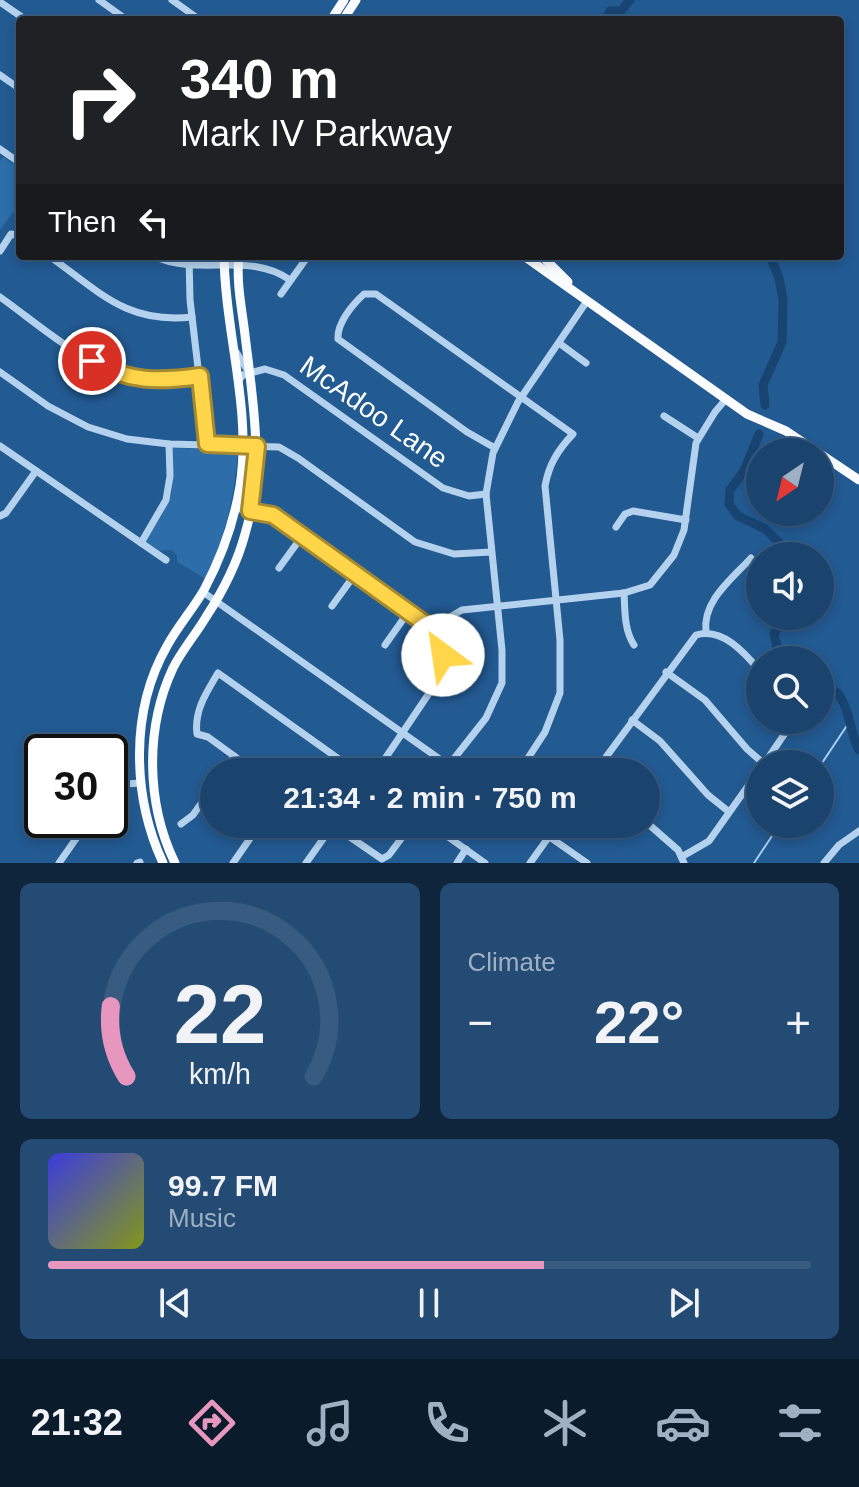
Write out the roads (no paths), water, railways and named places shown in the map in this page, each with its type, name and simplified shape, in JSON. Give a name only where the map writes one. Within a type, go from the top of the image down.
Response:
[{"type":"main road","points":[[163,863],[147,821],[141,783],[142,718],[165,648],[203,592],[218,561],[240,484],[243,446],[239,380],[224,260]]},
{"type":"main road","points":[[530,260],[757,420],[786,431],[859,480]]},
{"type":"main road","points":[[546,260],[587,301]]},
{"type":"main road","points":[[175,863],[160,825],[155,797],[155,725],[174,667],[230,575],[245,534],[257,446],[238,261]]},
{"type":"street","points":[[172,0],[194,16]]},
{"type":"street","points":[[103,1],[122,16]]},
{"type":"street","points":[[0,2],[20,16]]},
{"type":"street","points":[[0,251],[11,234],[16,235]]},
{"type":"street","points":[[55,260],[128,310],[164,320],[192,317]]},
{"type":"street","points":[[207,444],[188,260],[238,261],[265,267],[290,280]]},
{"type":"street","points":[[281,294],[305,260]]},
{"type":"street","points":[[495,448],[467,432],[343,344],[337,332],[364,294],[376,294],[573,434],[559,448],[545,486],[556,600],[560,693],[545,732],[528,758]]},
{"type":"street","points":[[0,297],[104,368],[134,378],[162,381],[200,376]]},
{"type":"street","points":[[455,758],[472,739],[499,695],[502,683],[502,650],[486,494],[495,448],[521,398],[587,301]]},
{"type":"street","points":[[559,343],[586,363]]},
{"type":"street","points":[[234,346],[250,374],[243,375],[239,380]]},
{"type":"street","name":"McAdoo Lane","points":[[250,374],[265,369],[284,375],[443,488],[469,496],[486,494]]},
{"type":"street","points":[[0,372],[48,406],[88,427],[127,439],[285,450],[425,546],[454,554],[491,552]]},
{"type":"street","points":[[431,628],[462,610],[624,593],[645,587],[674,555],[686,520],[698,438],[726,399]]},
{"type":"street","points":[[664,416],[698,438]]},
{"type":"street","points":[[141,543],[166,500],[170,476],[169,444]]},
{"type":"street","points":[[0,446],[166,560]]},
{"type":"street","points":[[0,516],[6,513],[36,471]]},
{"type":"street","points":[[235,508],[273,515],[431,628],[441,647],[441,672],[385,758]]},
{"type":"street","points":[[616,527],[625,514],[633,511],[686,520]]},
{"type":"street","points":[[279,568],[303,535]]},
{"type":"street","points":[[706,632],[705,623],[711,603],[746,564]]},
{"type":"street","points":[[332,606],[356,573]]},
{"type":"street","points":[[203,592],[439,758]]},
{"type":"street","points":[[624,593],[625,616],[634,645]]},
{"type":"street","points":[[385,645],[409,611]]},
{"type":"street","points":[[605,758],[687,643],[696,635],[706,632],[717,634],[746,656]]},
{"type":"street","points":[[666,672],[705,700],[748,750]]},
{"type":"street","points":[[237,758],[208,737],[197,734],[196,722],[202,698],[218,673],[337,758]]},
{"type":"street","points":[[632,720],[660,741],[708,795],[728,811]]},
{"type":"street","points":[[128,784],[141,783]]},
{"type":"street","points":[[660,836],[684,859],[709,841],[746,787]]},
{"type":"street","points":[[181,824],[200,805]]},
{"type":"street","points":[[824,863],[839,845],[859,831]]},
{"type":"street","points":[[59,863],[76,838]]},
{"type":"street","points":[[233,863],[250,838]]},
{"type":"street","points":[[306,863],[323,838]]},
{"type":"street","points":[[351,838],[382,859],[402,838]]},
{"type":"street","points":[[450,838],[485,863]]},
{"type":"street","points":[[530,863],[548,838]]},
{"type":"street","points":[[552,838],[587,863]]},
{"type":"street","points":[[457,863],[466,849]]},
{"type":"waterway","points":[[607,16],[610,11],[621,11],[630,0]]},
{"type":"waterway","points":[[765,405],[763,385],[782,342],[783,299],[772,260]]},
{"type":"waterway","points":[[759,434],[744,471],[730,490],[729,504],[738,516],[765,529],[778,542]]},
{"type":"waterway","points":[[776,630],[774,634],[777,646]]},
{"type":"waterway","points":[[834,691],[843,701],[859,750]]},
{"type":"waterway","points":[[831,750],[848,724]]},
{"type":"waterway","points":[[754,863],[771,838]]}]
